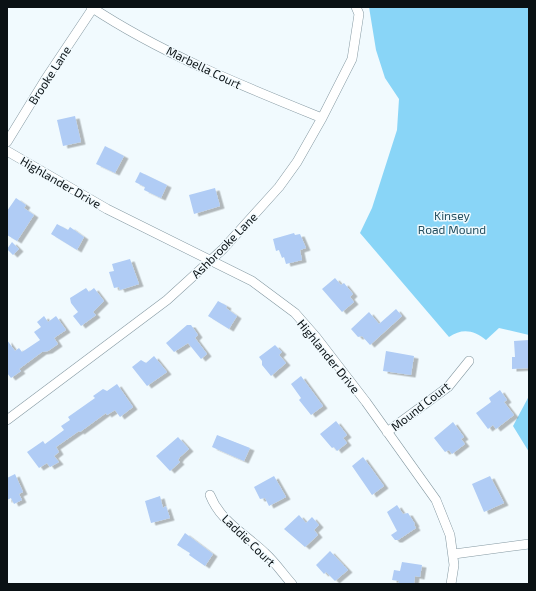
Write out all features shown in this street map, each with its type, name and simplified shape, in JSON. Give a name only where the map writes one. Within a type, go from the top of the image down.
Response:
[{"type":"street","name":"Ashbrooke Lane","points":[[7,420],[167,300],[211,260],[279,187],[297,162],[322,118],[352,59],[359,14],[356,7]]},
{"type":"street","name":"Marbella Court","points":[[92,8],[162,48],[231,80],[322,118]]},
{"type":"street","name":"Brooke Lane","points":[[7,142],[92,8]]},
{"type":"street","name":"Highlander Drive","points":[[7,151],[107,209],[252,281],[295,313],[316,337],[436,500],[450,535],[454,554],[451,584]]},
{"type":"street","name":"Mound Court","points":[[387,432],[448,387],[468,362]]},
{"type":"street","name":"Laddie Court","points":[[210,495],[214,504],[225,519],[267,554],[292,584]]},
{"type":"street","points":[[454,554],[529,544]]},
{"type":"green space","name":"Kinsey Road Mound","points":[[369,7],[529,7],[529,335],[499,328],[486,340],[477,334],[468,331],[459,332],[449,337],[360,233],[372,208],[397,130],[399,99],[385,78],[376,50]]},
{"type":"green space","points":[[529,396],[529,452],[513,426]]},
{"type":"building","points":[[75,116],[81,142],[63,146],[57,120]]},
{"type":"building","points":[[105,146],[124,156],[115,173],[96,164]]},
{"type":"building","points":[[140,172],[167,185],[161,198],[144,190],[145,187],[135,182]]},
{"type":"building","points":[[215,188],[220,206],[194,214],[189,195]]},
{"type":"building","points":[[16,198],[26,205],[24,208],[34,215],[17,241],[7,235],[7,211]]},
{"type":"building","points":[[57,224],[68,230],[70,227],[84,237],[77,250],[51,234]]},
{"type":"building","points":[[294,233],[295,235],[300,234],[306,248],[300,250],[302,260],[286,264],[284,257],[282,258],[279,250],[276,251],[273,239]]},
{"type":"building","points":[[12,242],[19,249],[13,255],[7,249]]},
{"type":"building","points":[[130,259],[139,284],[120,290],[119,287],[114,288],[109,272],[114,271],[112,264]]},
{"type":"building","points":[[335,278],[341,285],[344,283],[353,294],[350,297],[354,302],[342,312],[322,289]]},
{"type":"building","points":[[86,288],[89,292],[94,288],[104,301],[93,312],[96,315],[81,326],[73,316],[78,312],[71,303],[70,298]]},
{"type":"building","points":[[218,301],[227,306],[226,308],[237,316],[229,329],[208,316]]},
{"type":"building","points":[[396,309],[402,316],[370,345],[362,336],[358,337],[351,329],[369,312],[379,324]]},
{"type":"building","points":[[44,316],[48,322],[56,316],[66,330],[54,338],[58,344],[48,351],[42,352],[19,369],[21,371],[11,378],[7,373],[7,340],[15,351],[19,348],[22,352],[40,340],[34,332],[41,327],[37,322]]},
{"type":"building","points":[[187,325],[191,325],[198,335],[195,338],[207,354],[201,359],[188,343],[174,352],[166,343]]},
{"type":"building","points":[[529,340],[529,368],[512,369],[512,357],[515,357],[514,341]]},
{"type":"building","points":[[275,345],[282,352],[279,355],[286,363],[271,376],[262,365],[262,361],[259,357]]},
{"type":"building","points":[[386,351],[414,356],[411,375],[383,371]]},
{"type":"building","points":[[154,356],[167,372],[147,386],[132,367],[141,360],[146,363]]},
{"type":"building","points":[[301,376],[323,406],[311,415],[299,400],[301,398],[291,384]]},
{"type":"building","points":[[117,384],[133,407],[120,417],[115,410],[107,415],[106,413],[56,447],[59,452],[54,456],[59,462],[50,467],[47,463],[39,468],[27,452],[43,441],[45,444],[64,430],[61,426],[70,420],[68,417],[95,398],[93,396],[103,389],[107,391]]},
{"type":"building","points":[[500,390],[507,400],[504,402],[514,415],[496,429],[493,425],[488,429],[476,413],[491,402],[489,398]]},
{"type":"building","points":[[336,421],[347,435],[343,438],[347,443],[337,451],[334,447],[332,448],[320,434]]},
{"type":"building","points":[[453,422],[464,437],[461,439],[465,444],[452,454],[449,450],[445,452],[434,438]]},
{"type":"building","points":[[217,435],[250,448],[244,461],[212,447]]},
{"type":"building","points":[[178,437],[189,449],[180,457],[178,460],[180,462],[170,471],[156,456]]},
{"type":"building","points":[[363,457],[384,486],[372,495],[352,466]]},
{"type":"building","points":[[15,474],[23,492],[19,494],[22,500],[14,504],[11,498],[7,500],[7,478]]},
{"type":"building","points":[[274,476],[286,497],[269,506],[265,498],[260,499],[254,487]]},
{"type":"building","points":[[490,476],[504,503],[484,512],[472,484]]},
{"type":"building","points":[[160,496],[163,508],[166,506],[170,518],[151,523],[145,501]]},
{"type":"building","points":[[397,505],[403,514],[408,513],[416,528],[398,540],[395,540],[391,535],[397,531],[387,512]]},
{"type":"building","points":[[299,515],[306,523],[312,517],[319,525],[314,530],[318,535],[305,547],[284,529]]},
{"type":"building","points":[[185,533],[213,554],[205,566],[189,555],[190,553],[177,545]]},
{"type":"building","points":[[330,551],[348,570],[335,581],[326,572],[324,574],[316,565]]},
{"type":"building","points":[[402,562],[422,565],[420,577],[415,576],[414,584],[398,584],[399,581],[392,580],[394,570],[400,571]]}]
